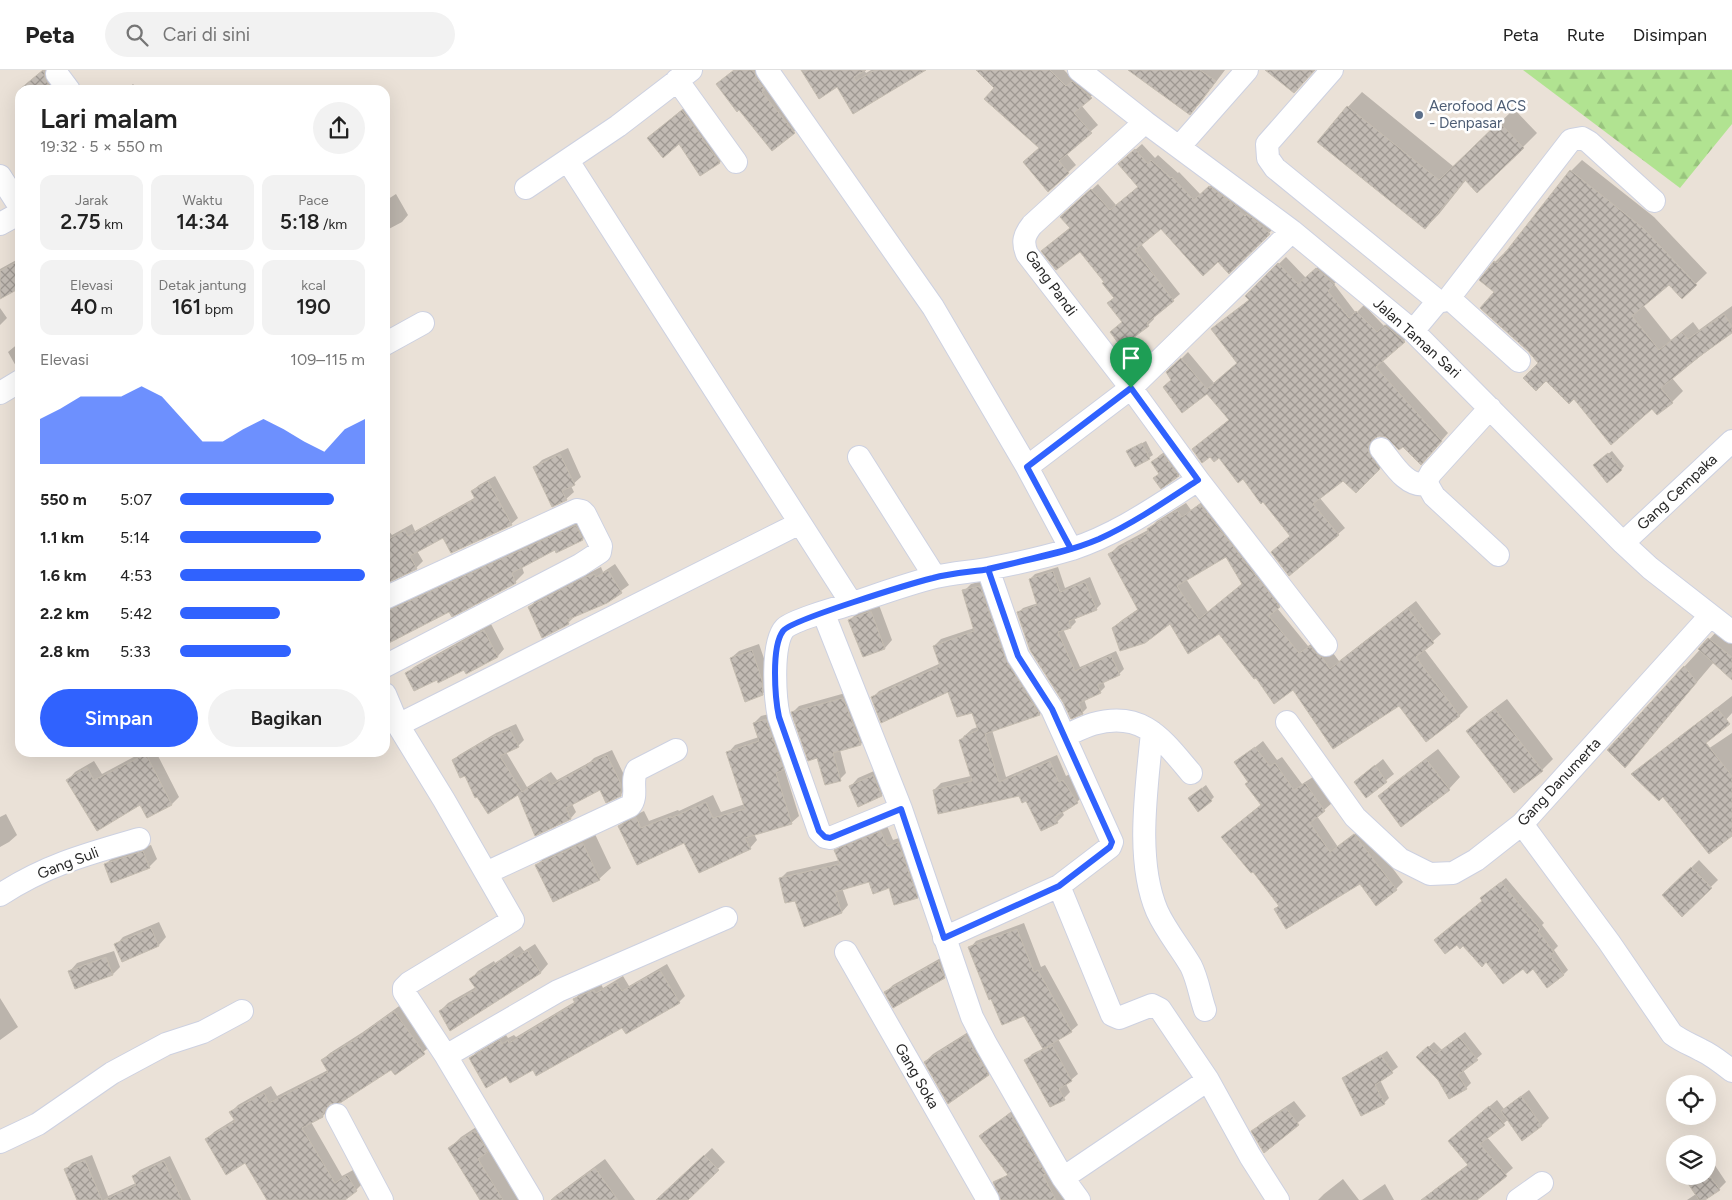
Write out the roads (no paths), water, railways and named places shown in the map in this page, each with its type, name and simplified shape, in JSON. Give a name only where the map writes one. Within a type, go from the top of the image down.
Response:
[{"type":"street","points":[[767,70],[932,307],[1027,467],[1071,549]]},
{"type":"street","name":"Jalan Taman Sari","points":[[1080,70],[1145,122],[1292,232],[1414,331],[1623,543],[1650,568],[1732,632]]},
{"type":"street","points":[[1179,147],[1247,70]]},
{"type":"street","points":[[1332,70],[1267,144],[1268,158],[1275,168],[1519,361]]},
{"type":"street","points":[[526,188],[618,126],[684,75],[736,162]]},
{"type":"street","name":"Gang Pandi","points":[[1145,122],[1027,231],[1024,242],[1027,254],[1326,645]]},
{"type":"street","points":[[1414,331],[1443,300],[1571,140],[1582,138],[1589,142],[1654,201]]},
{"type":"street","points":[[568,161],[852,604]]},
{"type":"street","points":[[0,176],[15,199]]},
{"type":"street","points":[[0,224],[15,216]]},
{"type":"street","points":[[1027,467],[1131,388],[1292,232]]},
{"type":"street","points":[[390,341],[423,323]]},
{"type":"street","points":[[0,393],[15,384]]},
{"type":"street","points":[[1490,408],[1431,473],[1426,479],[1426,484],[1434,496],[1498,555]]},
{"type":"street","name":"Gang Cempaka","points":[[1623,543],[1732,441]]},
{"type":"street","points":[[1381,449],[1404,476],[1420,485],[1426,484]]},
{"type":"street","points":[[859,457],[935,577]]},
{"type":"street","points":[[901,809],[830,838],[822,834],[817,826],[779,717],[776,701],[775,676],[779,638],[785,628],[823,612],[935,577],[988,569],[1071,549],[1099,539],[1134,522],[1198,480]]},
{"type":"street","points":[[390,596],[577,510],[585,514],[601,546],[600,552],[580,565],[390,663]]},
{"type":"street","points":[[398,725],[800,523]]},
{"type":"street","points":[[944,938],[1059,886],[1110,847],[1112,842],[1052,709],[1018,656],[988,569]]},
{"type":"street","points":[[823,612],[901,809],[970,1010],[986,1044],[1063,1178],[1079,1200]]},
{"type":"street","name":"Gang Danumerta","points":[[1287,722],[1355,817],[1400,859],[1430,874],[1453,873],[1476,860],[1522,824],[1710,616]]},
{"type":"street","points":[[390,706],[398,725],[444,800],[513,920],[409,983],[404,990],[406,997],[446,1056],[532,1200]]},
{"type":"street","points":[[1065,736],[1092,724],[1121,720],[1136,722],[1152,732],[1191,773]]},
{"type":"street","points":[[1152,732],[1147,786],[1144,863],[1157,909],[1171,937],[1191,967],[1200,988],[1205,1010]]},
{"type":"street","points":[[486,873],[630,806],[634,800],[634,778],[637,770],[676,750]]},
{"type":"street","points":[[1522,824],[1609,942],[1672,1034],[1685,1043],[1713,1056],[1732,1071]]},
{"type":"street","name":"Gang Suli","points":[[0,895],[24,880],[66,861],[139,839]]},
{"type":"street","points":[[1059,886],[1112,1015],[1119,1018],[1152,1005],[1160,1009],[1208,1080],[1250,1156],[1269,1197]]},
{"type":"street","points":[[446,1056],[558,991],[726,918]]},
{"type":"street","name":"Gang Soka","points":[[846,952],[988,1200]]},
{"type":"street","points":[[0,1142],[38,1124],[112,1072],[166,1044],[203,1032],[242,1011]]},
{"type":"street","points":[[1063,1178],[1208,1080]]},
{"type":"street","points":[[337,1115],[382,1200]]},
{"type":"street","points":[[1518,1200],[1542,1183]]},
{"type":"place","name":"Aerofood ACS - Denpasar","points":[[1419,115]]}]
